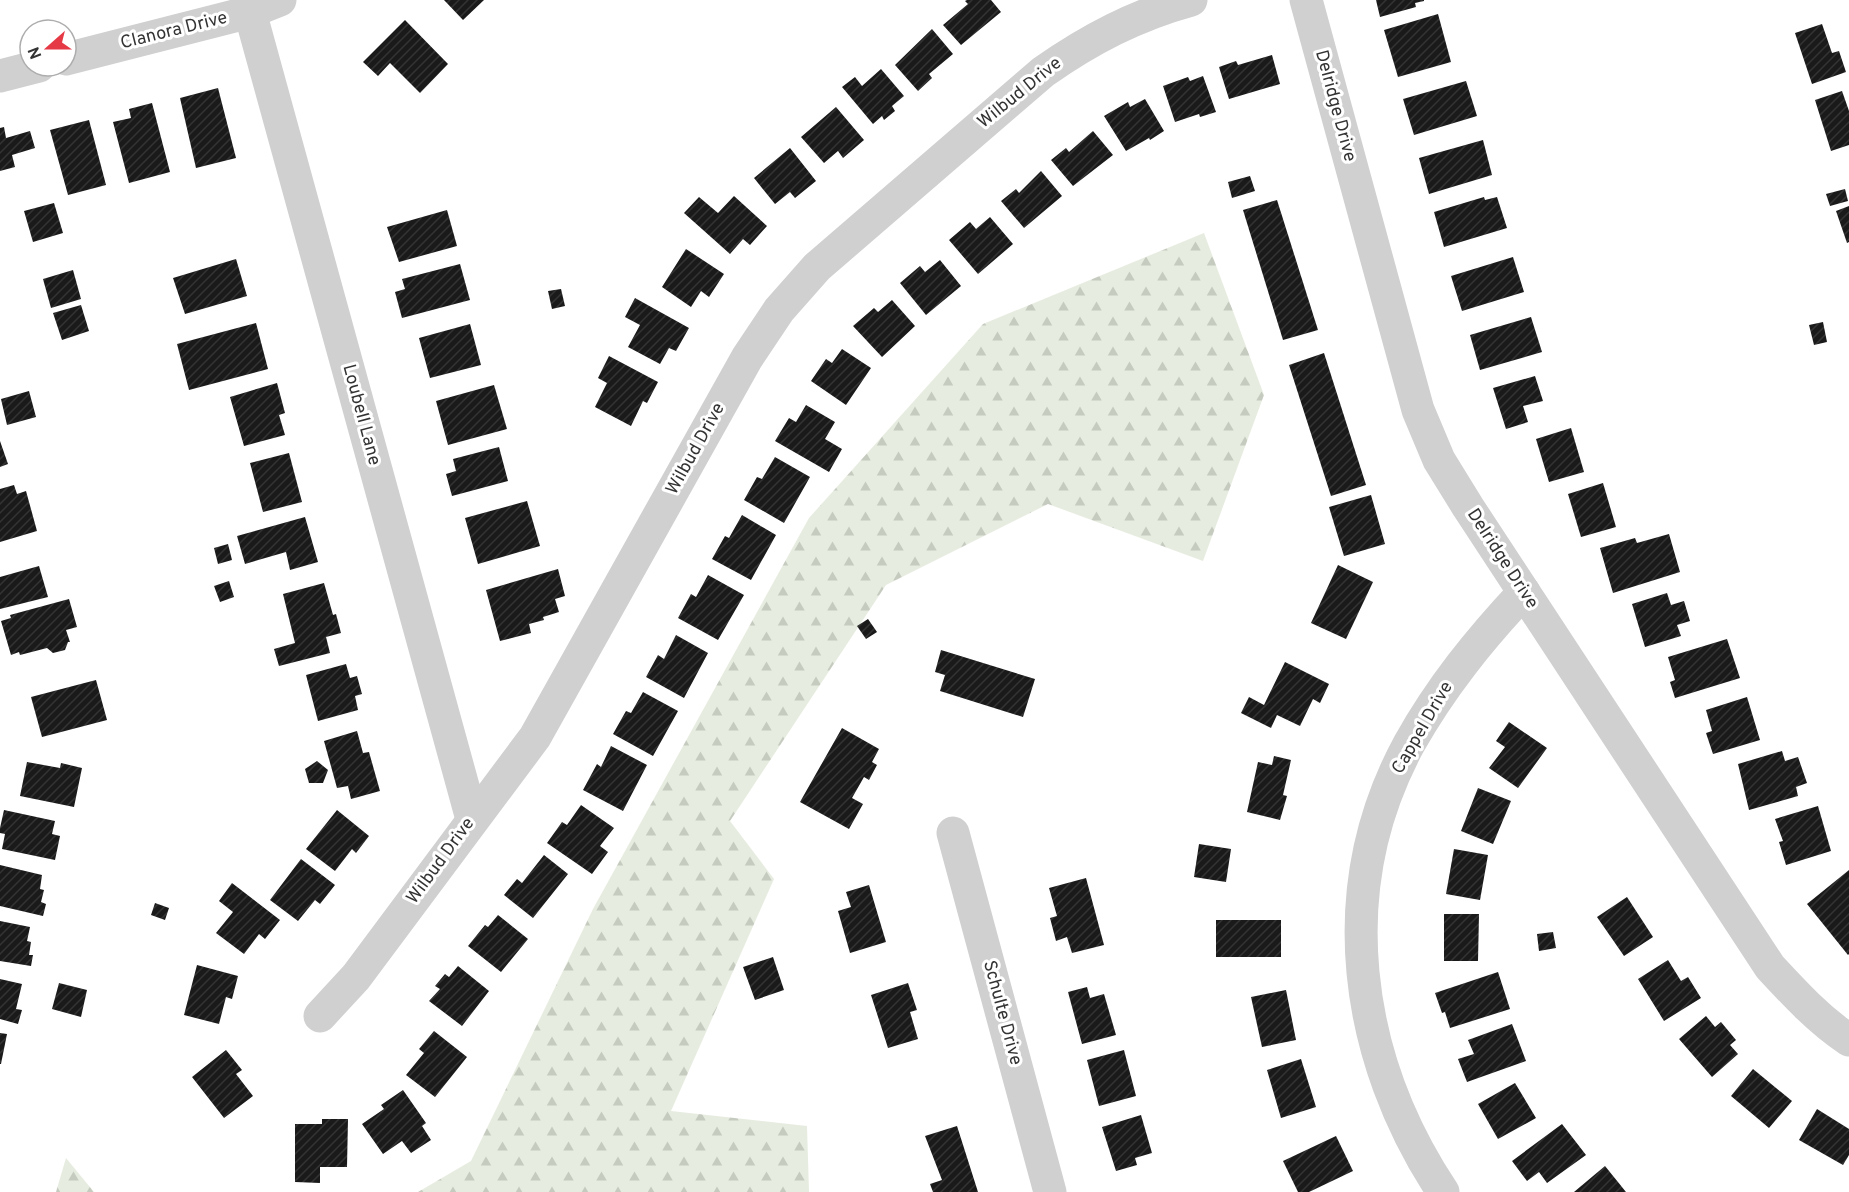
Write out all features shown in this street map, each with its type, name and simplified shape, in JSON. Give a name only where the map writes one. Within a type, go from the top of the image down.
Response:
[{"type":"street","name":"Clanora Drive","points":[[78,56],[250,12],[280,0]]},
{"type":"street","name":"Wilbud Drive","points":[[320,1016],[356,977],[535,737],[747,358],[779,310],[817,267],[1043,72],[1079,46],[1117,26],[1158,9],[1191,0]]},
{"type":"street","name":"Delridge Drive","points":[[1306,0],[1418,410],[1439,460],[1770,968],[1799,999],[1831,1028],[1849,1040]]},
{"type":"street","name":"Loubell Lane","points":[[250,12],[472,819]]},
{"type":"street","points":[[0,76],[18,71]]},
{"type":"street","name":"Cappel Drive","points":[[1443,1192],[1424,1163],[1397,1111],[1378,1058],[1365,1003],[1361,948],[1363,892],[1374,837],[1386,796],[1408,745],[1446,684],[1482,636],[1524,592]]},
{"type":"street","name":"Schulte Drive","points":[[953,833],[1050,1192]]},
{"type":"green space","points":[[1204,233],[1264,395],[1203,561],[1048,504],[886,585],[730,821],[774,879],[671,1111],[807,1126],[809,1192],[418,1192],[471,1161],[593,909],[809,518],[983,324]]},
{"type":"green space","points":[[66,1158],[94,1192],[56,1192]]},
{"type":"building","points":[[444,0],[484,0],[463,20]]},
{"type":"building","points":[[991,0],[1001,12],[961,45],[943,25],[968,4],[965,1]]},
{"type":"building","points":[[1376,0],[1424,1],[1415,3],[1416,7],[1380,17]]},
{"type":"building","points":[[1438,14],[1451,62],[1398,77],[1384,30]]},
{"type":"building","points":[[405,20],[448,64],[420,93],[390,63],[378,76],[363,62]]},
{"type":"building","points":[[1822,24],[1832,53],[1839,51],[1846,72],[1812,84],[1795,33]]},
{"type":"building","points":[[932,29],[953,54],[929,74],[932,78],[918,91],[895,65]]},
{"type":"building","points":[[1272,55],[1280,84],[1229,99],[1219,67],[1236,61],[1238,65]]},
{"type":"building","points":[[881,69],[904,96],[892,106],[895,111],[884,120],[882,116],[873,124],[842,87],[855,77],[862,86]]},
{"type":"building","points":[[1203,76],[1216,112],[1200,117],[1199,114],[1175,122],[1163,86],[1188,77],[1190,81]]},
{"type":"building","points":[[1466,81],[1477,116],[1414,135],[1403,99]]},
{"type":"building","points":[[218,88],[236,158],[196,168],[180,98]]},
{"type":"building","points":[[1842,91],[1849,111],[1849,145],[1831,151],[1815,100]]},
{"type":"building","points":[[1145,99],[1164,131],[1126,151],[1104,116],[1128,102],[1130,107]]},
{"type":"building","points":[[152,103],[170,172],[129,183],[113,122],[131,118],[129,109]]},
{"type":"building","points":[[836,107],[864,140],[843,158],[838,151],[824,163],[801,137]]},
{"type":"building","points":[[89,120],[106,185],[68,195],[50,130]]},
{"type":"building","points":[[4,127],[6,138],[30,131],[35,148],[12,155],[15,167],[0,171],[0,128]]},
{"type":"building","points":[[1093,131],[1113,155],[1073,186],[1051,160],[1066,148],[1069,152]]},
{"type":"building","points":[[1483,140],[1492,175],[1429,194],[1419,158]]},
{"type":"building","points":[[790,148],[816,181],[795,198],[790,192],[775,204],[754,178]]},
{"type":"building","points":[[1041,171],[1062,196],[1024,228],[1001,201],[1016,189],[1019,193]]},
{"type":"building","points":[[1250,176],[1255,191],[1232,198],[1228,182]]},
{"type":"building","points":[[1845,189],[1848,201],[1830,206],[1826,194]]},
{"type":"building","points":[[734,196],[767,226],[750,245],[743,239],[730,254],[684,213],[699,197],[718,213]]},
{"type":"building","points":[[1484,197],[1485,200],[1497,197],[1507,228],[1444,247],[1434,212]]},
{"type":"building","points":[[1277,200],[1318,330],[1283,340],[1243,210]]},
{"type":"building","points":[[54,203],[63,233],[33,242],[24,211]]},
{"type":"building","points":[[1849,206],[1849,242],[1847,243],[1836,211]]},
{"type":"building","points":[[447,210],[457,246],[399,262],[387,227]]},
{"type":"building","points":[[990,217],[1013,244],[978,274],[949,240],[970,222],[976,229]]},
{"type":"building","points":[[686,249],[724,274],[709,297],[701,291],[691,307],[662,287]]},
{"type":"building","points":[[1513,257],[1524,292],[1462,311],[1451,276]]},
{"type":"building","points":[[236,259],[247,296],[185,314],[173,278]]},
{"type":"building","points":[[940,260],[961,286],[926,315],[900,283],[920,266],[925,272]]},
{"type":"building","points":[[460,264],[470,300],[402,318],[395,292],[405,289],[402,279]]},
{"type":"building","points":[[73,270],[81,299],[51,308],[43,279]]},
{"type":"building","points":[[561,289],[565,306],[552,309],[548,291]]},
{"type":"building","points":[[635,298],[689,328],[676,351],[669,348],[660,364],[628,347],[640,325],[625,317]]},
{"type":"building","points":[[892,300],[915,326],[882,357],[853,326],[874,308],[878,312]]},
{"type":"building","points":[[81,305],[89,331],[62,340],[53,313]]},
{"type":"building","points":[[1531,317],[1542,352],[1480,370],[1470,335]]},
{"type":"building","points":[[1823,322],[1827,342],[1814,345],[1809,325]]},
{"type":"building","points":[[256,323],[268,369],[189,390],[177,344]]},
{"type":"building","points":[[470,324],[481,365],[430,378],[419,338]]},
{"type":"building","points":[[842,349],[871,368],[846,405],[811,381],[826,359],[832,363]]},
{"type":"building","points":[[1324,353],[1366,485],[1331,496],[1289,365]]},
{"type":"building","points":[[609,356],[658,382],[647,403],[643,401],[631,426],[595,407],[607,383],[598,378]]},
{"type":"building","points":[[1535,376],[1543,401],[1523,406],[1528,422],[1506,429],[1493,388]]},
{"type":"building","points":[[277,383],[285,413],[279,415],[285,435],[244,446],[230,397]]},
{"type":"building","points":[[494,385],[507,429],[448,445],[436,401]]},
{"type":"building","points":[[29,391],[36,417],[7,425],[1,399]]},
{"type":"building","points":[[806,405],[835,422],[825,439],[842,449],[829,472],[775,441],[789,418],[796,422]]},
{"type":"building","points":[[1571,428],[1584,472],[1549,482],[1536,439]]},
{"type":"building","points":[[0,441],[8,464],[0,467]]},
{"type":"building","points":[[499,447],[508,481],[452,496],[446,474],[456,471],[453,459]]},
{"type":"building","points":[[289,453],[302,502],[263,512],[250,463]]},
{"type":"building","points":[[775,457],[810,477],[784,523],[744,500],[757,477],[762,479]]},
{"type":"building","points":[[1603,483],[1616,527],[1581,537],[1568,494]]},
{"type":"building","points":[[14,485],[17,494],[26,491],[37,531],[0,542],[0,489]]},
{"type":"building","points":[[1371,495],[1385,544],[1344,556],[1329,507]]},
{"type":"building","points":[[527,501],[540,546],[478,564],[465,518]]},
{"type":"building","points":[[742,515],[776,535],[751,580],[712,559],[725,536],[729,538]]},
{"type":"building","points":[[305,517],[318,562],[290,570],[286,552],[245,564],[237,536]]},
{"type":"building","points":[[1669,534],[1680,572],[1613,593],[1600,548],[1635,538],[1637,543]]},
{"type":"building","points":[[228,544],[232,560],[218,564],[214,548]]},
{"type":"building","points":[[1338,565],[1373,582],[1346,639],[1311,623]]},
{"type":"building","points":[[39,566],[48,597],[0,609],[0,577]]},
{"type":"building","points":[[558,569],[565,596],[555,599],[559,612],[543,617],[544,620],[529,624],[531,633],[500,641],[486,590]]},
{"type":"building","points":[[708,575],[744,595],[718,640],[678,618],[691,594],[696,597]]},
{"type":"building","points":[[229,581],[234,597],[220,602],[214,586]]},
{"type":"building","points":[[324,583],[341,633],[326,637],[330,653],[279,666],[274,649],[295,643],[283,594]]},
{"type":"building","points":[[1667,593],[1671,605],[1684,601],[1690,621],[1677,625],[1681,636],[1645,647],[1632,604]]},
{"type":"building","points":[[69,599],[77,627],[66,630],[70,642],[65,650],[53,653],[47,648],[11,655],[1,621],[11,618],[10,615]]},
{"type":"building","points":[[868,619],[877,632],[866,639],[857,626]]},
{"type":"building","points":[[676,635],[708,653],[684,698],[646,677],[658,655],[664,659]]},
{"type":"building","points":[[1727,639],[1740,678],[1675,698],[1670,682],[1675,680],[1668,657]]},
{"type":"building","points":[[941,650],[1035,679],[1023,717],[940,691],[945,675],[935,672]]},
{"type":"building","points":[[1285,662],[1329,684],[1320,703],[1313,699],[1300,726],[1277,715],[1271,728],[1241,713],[1249,697],[1264,705]]},
{"type":"building","points":[[346,664],[350,678],[357,676],[362,694],[355,696],[358,710],[318,721],[306,675]]},
{"type":"building","points":[[96,680],[107,720],[42,737],[31,697]]},
{"type":"building","points":[[643,692],[678,711],[653,756],[613,734],[626,711],[631,713]]},
{"type":"building","points":[[1747,697],[1760,740],[1713,754],[1706,733],[1712,731],[1706,710]]},
{"type":"building","points":[[1509,722],[1547,748],[1518,788],[1489,768],[1505,747],[1496,741]]},
{"type":"building","points":[[842,728],[879,749],[872,762],[877,765],[869,780],[864,777],[852,798],[863,804],[849,829],[800,802]]},
{"type":"building","points":[[357,731],[363,753],[369,752],[380,791],[351,799],[348,786],[337,788],[324,741]]},
{"type":"building","points":[[611,746],[647,765],[623,811],[583,790],[597,764],[601,767]]},
{"type":"building","points":[[1782,751],[1785,761],[1798,757],[1807,783],[1796,787],[1798,796],[1749,810],[1738,764]]},
{"type":"building","points":[[1274,756],[1291,760],[1283,795],[1287,796],[1280,820],[1247,812],[1258,762],[1272,765]]},
{"type":"building","points":[[317,761],[328,770],[323,783],[309,783],[305,769]]},
{"type":"building","points":[[27,762],[60,768],[61,763],[82,768],[74,807],[20,796]]},
{"type":"building","points":[[1478,788],[1511,801],[1493,844],[1461,831]]},
{"type":"building","points":[[581,805],[614,828],[600,846],[608,852],[592,874],[547,843],[562,822],[567,825]]},
{"type":"building","points":[[1818,806],[1831,851],[1786,865],[1779,842],[1783,841],[1775,819]]},
{"type":"building","points":[[4,810],[55,821],[52,834],[60,836],[55,860],[2,849],[5,834],[0,833],[0,828]]},
{"type":"building","points":[[337,810],[369,836],[356,853],[352,849],[335,871],[306,849]]},
{"type":"building","points":[[1199,844],[1231,849],[1226,882],[1194,877]]},
{"type":"building","points":[[1454,849],[1488,855],[1480,900],[1446,894]]},
{"type":"building","points":[[544,855],[568,874],[533,918],[504,895],[517,879],[522,883]]},
{"type":"building","points":[[301,859],[335,885],[320,904],[315,900],[298,921],[270,900]]},
{"type":"building","points":[[0,865],[42,875],[40,889],[44,890],[41,902],[46,904],[43,916],[0,906]]},
{"type":"building","points":[[1849,870],[1849,954],[1848,955],[1807,904]]},
{"type":"building","points":[[1086,878],[1104,945],[1072,953],[1067,937],[1056,941],[1050,918],[1057,916],[1049,888]]},
{"type":"building","points":[[232,883],[280,920],[265,939],[259,934],[244,954],[216,933],[233,912],[219,901]]},
{"type":"building","points":[[869,885],[886,942],[850,953],[838,911],[851,907],[846,892]]},
{"type":"building","points":[[1627,897],[1653,937],[1624,956],[1597,917]]},
{"type":"building","points":[[155,903],[169,908],[165,920],[151,915]]},
{"type":"building","points":[[1444,914],[1479,914],[1478,961],[1444,961]]},
{"type":"building","points":[[498,915],[528,939],[501,972],[468,946],[485,925],[488,927]]},
{"type":"building","points":[[1216,920],[1281,920],[1281,957],[1216,957]]},
{"type":"building","points":[[0,921],[30,927],[27,941],[31,942],[29,955],[33,955],[31,966],[0,961]]},
{"type":"building","points":[[1553,932],[1556,948],[1539,951],[1537,934]]},
{"type":"building","points":[[773,957],[784,990],[755,1000],[743,967]]},
{"type":"building","points":[[1668,960],[1681,981],[1688,977],[1701,998],[1664,1021],[1638,979]]},
{"type":"building","points":[[197,965],[238,976],[232,999],[226,997],[219,1024],[184,1015]]},
{"type":"building","points":[[458,966],[489,991],[462,1026],[429,1001],[440,989],[435,986],[445,974],[449,977]]},
{"type":"building","points":[[1498,972],[1510,1009],[1450,1028],[1435,993]]},
{"type":"building","points":[[0,979],[22,984],[16,1009],[22,1010],[18,1024],[0,1019]]},
{"type":"building","points":[[59,983],[87,990],[81,1017],[52,1009]]},
{"type":"building","points":[[908,983],[917,1010],[910,1012],[918,1039],[888,1048],[871,995]]},
{"type":"building","points":[[1087,987],[1090,998],[1104,994],[1116,1035],[1082,1044],[1068,992]]},
{"type":"building","points":[[1286,990],[1296,1040],[1262,1047],[1251,997]]},
{"type":"building","points":[[1706,1016],[1715,1027],[1721,1022],[1736,1040],[1730,1045],[1738,1054],[1712,1077],[1679,1039]]},
{"type":"building","points":[[1512,1024],[1526,1061],[1467,1082],[1458,1059],[1474,1054],[1468,1040]]},
{"type":"building","points":[[434,1031],[467,1057],[435,1097],[406,1075],[424,1053],[419,1049]]},
{"type":"building","points":[[0,1033],[7,1034],[1,1064],[0,1064]]},
{"type":"building","points":[[226,1050],[242,1070],[236,1074],[253,1096],[224,1118],[192,1077]]},
{"type":"building","points":[[1124,1050],[1136,1096],[1099,1106],[1087,1060]]},
{"type":"building","points":[[1301,1059],[1316,1107],[1281,1118],[1267,1070]]},
{"type":"building","points":[[1753,1069],[1792,1101],[1769,1128],[1731,1096]]},
{"type":"building","points":[[1515,1083],[1536,1118],[1498,1139],[1478,1104]]},
{"type":"building","points":[[403,1090],[426,1123],[422,1126],[431,1140],[411,1153],[402,1141],[383,1154],[362,1124],[384,1109],[381,1105]]},
{"type":"building","points":[[1817,1109],[1849,1129],[1849,1155],[1843,1165],[1799,1140]]},
{"type":"building","points":[[1141,1115],[1152,1153],[1135,1158],[1137,1165],[1116,1171],[1102,1127]]},
{"type":"building","points":[[322,1119],[348,1119],[347,1167],[320,1167],[320,1183],[295,1182],[295,1124],[322,1124]]},
{"type":"building","points":[[1562,1124],[1586,1155],[1547,1183],[1539,1172],[1527,1181],[1512,1161]]},
{"type":"building","points":[[957,1126],[978,1192],[933,1192],[930,1184],[942,1180],[925,1136]]},
{"type":"building","points":[[1336,1136],[1353,1171],[1309,1192],[1298,1192],[1283,1161]]},
{"type":"building","points":[[1605,1166],[1626,1192],[1574,1192]]}]
